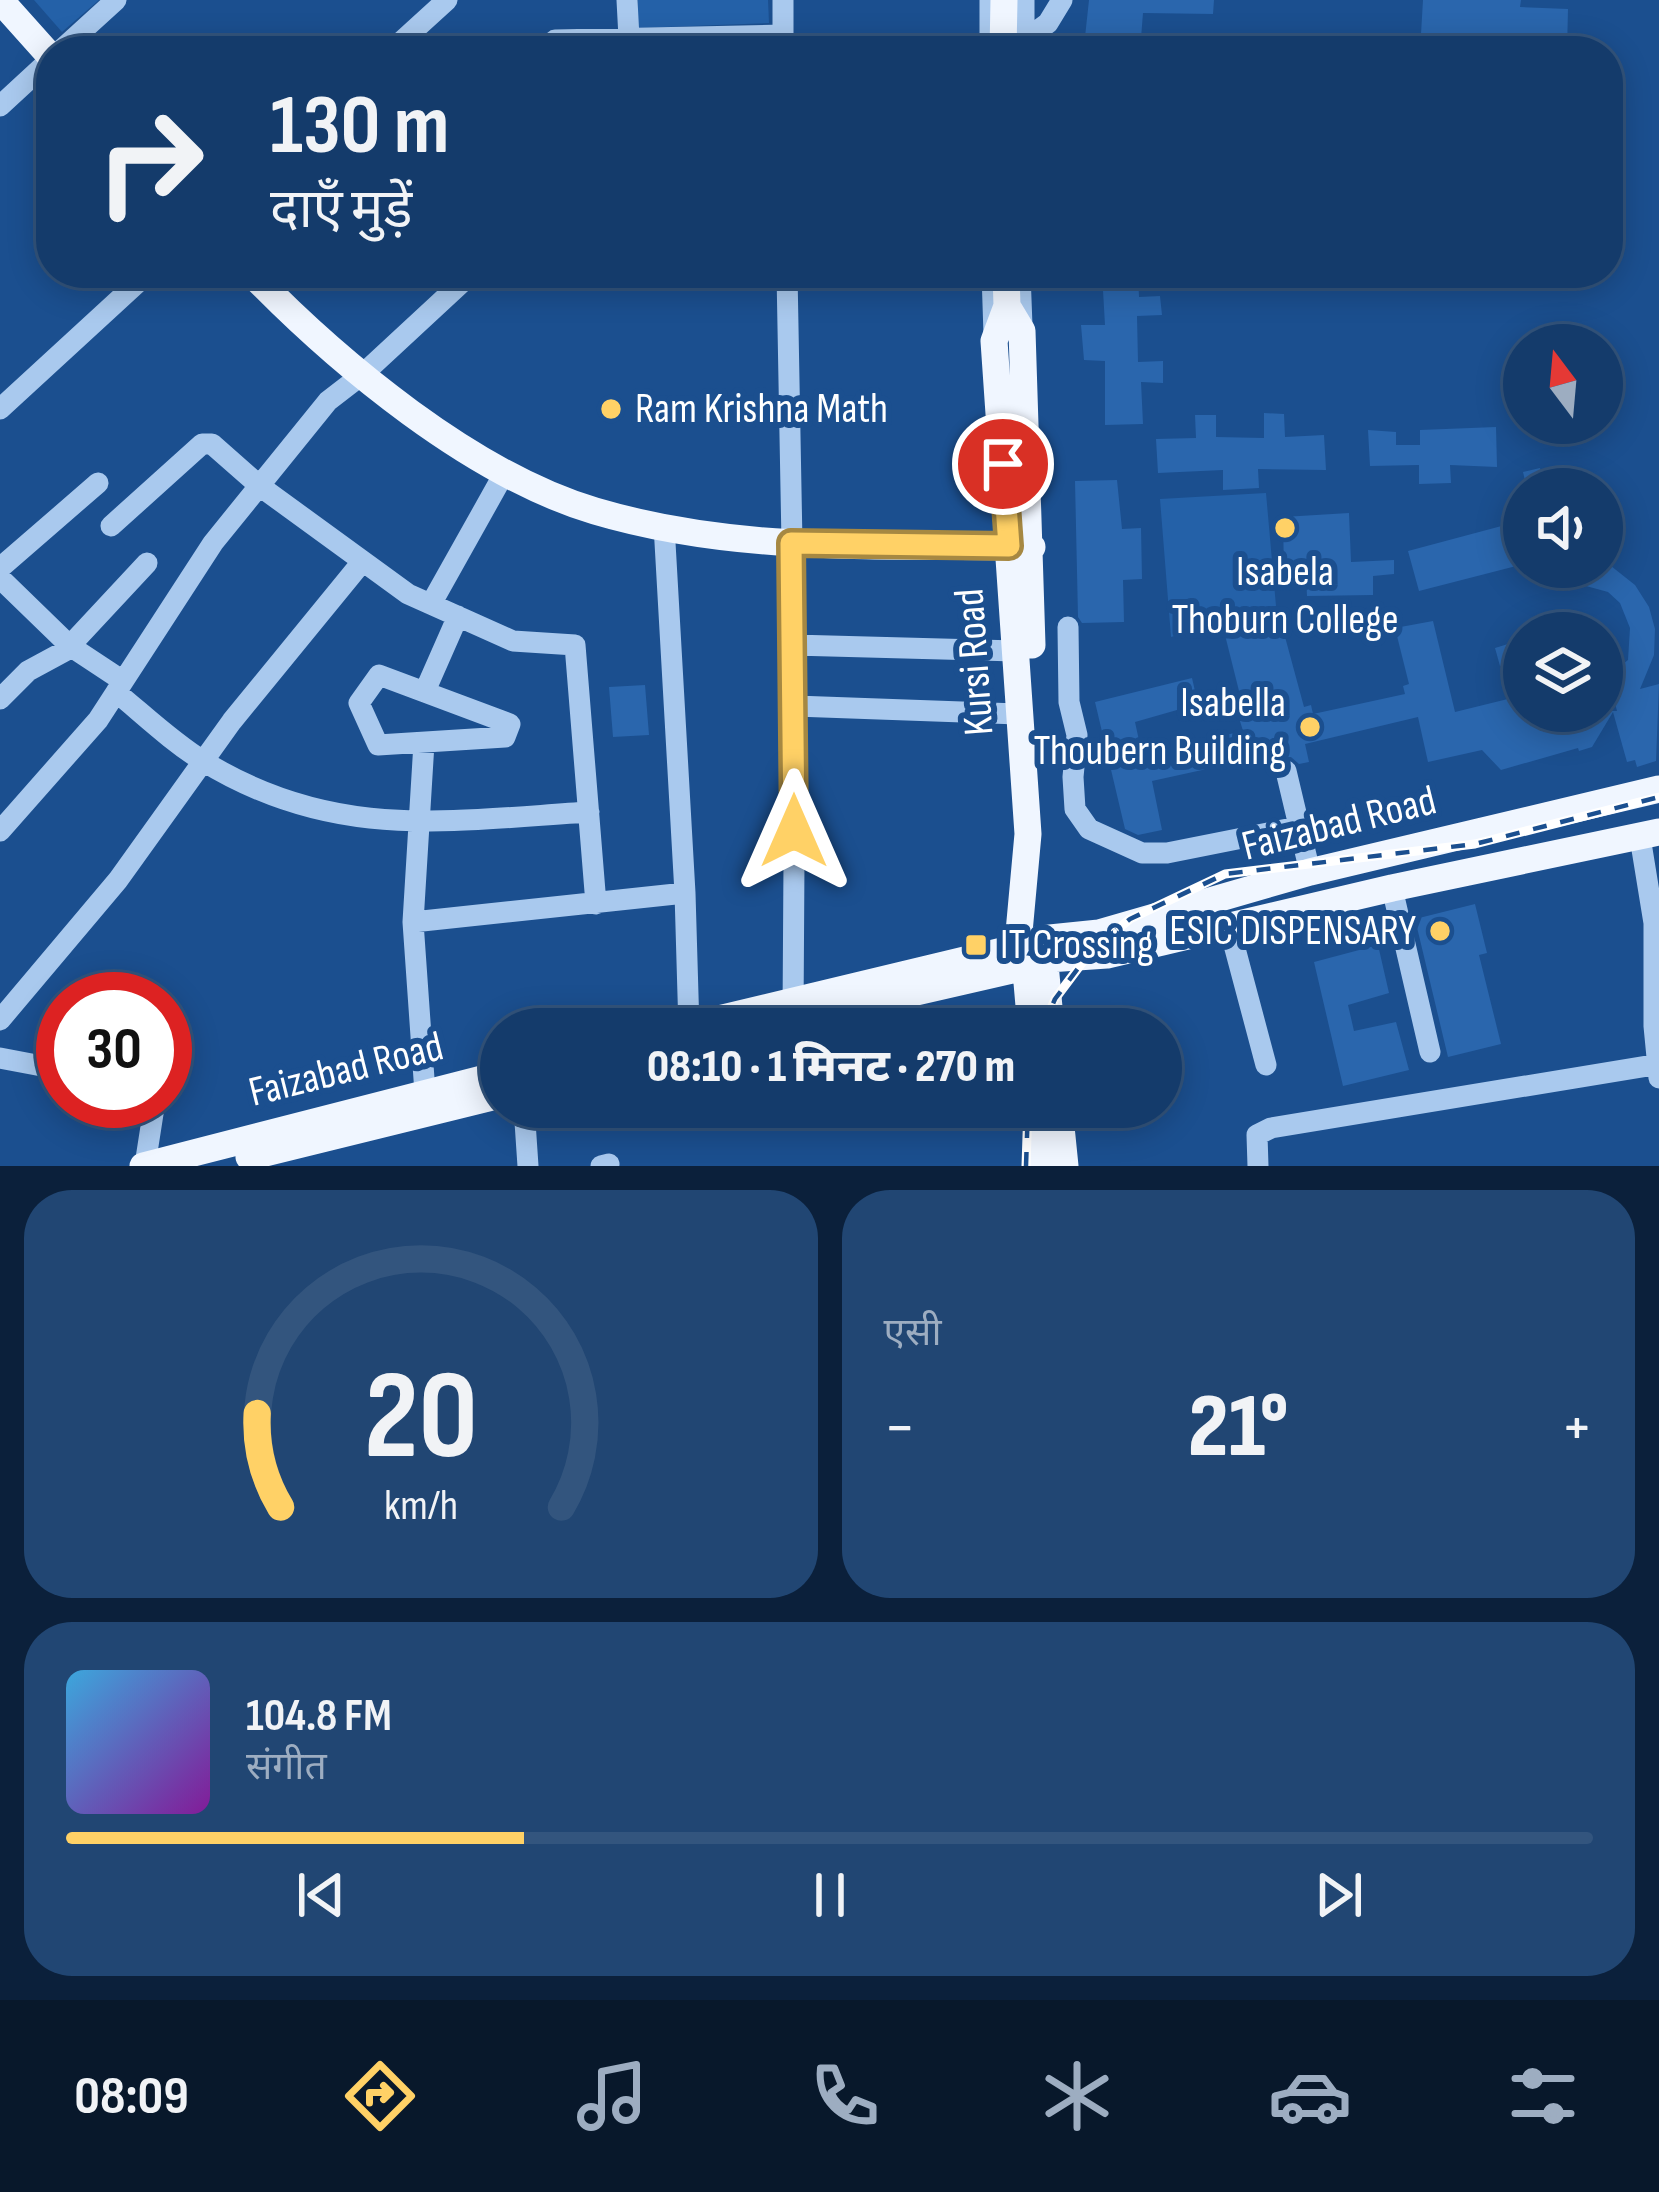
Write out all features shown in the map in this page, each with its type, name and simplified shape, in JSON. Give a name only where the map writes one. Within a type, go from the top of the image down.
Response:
[{"type":"main road","points":[[0,0],[36,41]]},
{"type":"main road","points":[[1004,0],[1014,36]]},
{"type":"main road","points":[[268,288],[363,374],[458,446],[539,490],[596,512],[791,543],[1020,546]]},
{"type":"main road","name":"Kursi Road","points":[[1006,288],[1007,306],[994,341],[1020,546],[1031,954]]},
{"type":"main road","name":"Kursi Road","points":[[1007,306],[1022,331],[1016,651],[1031,954]]},
{"type":"main road","name":"Faizabad Road","points":[[797,1008],[1031,954],[1310,872],[1659,789]]},
{"type":"main road","name":"Faizabad Road","points":[[1031,954],[1106,955],[1650,834]]},
{"type":"main road","points":[[1031,954],[1031,1008]]},
{"type":"main road","points":[[1031,954],[1046,1008]]},
{"type":"main road","name":"Faizabad Road","points":[[212,1166],[428,1103],[480,1082]]},
{"type":"main road","name":"Faizabad Road","points":[[144,1166],[428,1103],[480,1097]]},
{"type":"main road","points":[[1040,1128],[1043,1166]]},
{"type":"main road","points":[[1061,1128],[1065,1166]]},
{"type":"street","points":[[76,36],[116,0]]},
{"type":"street","points":[[407,36],[447,0]]},
{"type":"street","points":[[627,0],[629,36]]},
{"type":"street","points":[[783,0],[783,36]]},
{"type":"street","points":[[990,0],[990,36]]},
{"type":"street","points":[[1019,36],[1024,0]]},
{"type":"street","points":[[1031,36],[1048,23],[1062,0]]},
{"type":"street","points":[[0,106],[36,72]]},
{"type":"street","points":[[0,409],[132,288]]},
{"type":"street","points":[[0,831],[98,720],[257,484],[328,400],[456,288]]},
{"type":"street","points":[[787,288],[795,706],[793,1008]]},
{"type":"street","points":[[992,288],[994,341]]},
{"type":"street","points":[[1021,288],[1022,331]]},
{"type":"street","points":[[111,526],[202,444],[212,444],[257,484],[408,594],[513,641],[575,645],[596,904]]},
{"type":"street","points":[[431,604],[505,472]]},
{"type":"street","points":[[0,568],[98,483]]},
{"type":"street","points":[[664,525],[686,893],[685,1008]]},
{"type":"street","points":[[0,699],[70,646],[147,562]]},
{"type":"street","points":[[0,1020],[118,880],[203,761],[362,562]]},
{"type":"street","points":[[0,578],[70,646],[203,761],[290,802],[370,820],[420,824],[589,812]]},
{"type":"street","points":[[425,691],[458,616]]},
{"type":"street","points":[[1068,627],[1070,702],[1077,736],[1075,809],[1089,829],[1142,853],[1167,853],[1298,827]]},
{"type":"street","points":[[793,645],[1016,651]]},
{"type":"street","points":[[0,662],[18,681]]},
{"type":"street","points":[[379,674],[425,691],[510,724],[505,737],[377,745],[358,703],[379,674]]},
{"type":"street","points":[[795,706],[1020,714]]},
{"type":"street","points":[[424,742],[413,922],[428,1103]]},
{"type":"street","points":[[1286,771],[1310,872]]},
{"type":"street","points":[[1650,834],[1659,1078]]},
{"type":"street","points":[[1392,888],[1430,1052]]},
{"type":"street","points":[[413,922],[686,893]]},
{"type":"street","points":[[1229,926],[1266,1065]]},
{"type":"street","points":[[0,1058],[36,1062]]},
{"type":"street","points":[[1258,1166],[1257,1136],[1271,1129],[1659,1064]]},
{"type":"street","points":[[144,1166],[150,1128]]},
{"type":"street","points":[[525,1128],[528,1166]]},
{"type":"shaded area","points":[[34,0],[99,0],[62,32]]},
{"type":"shaded area","points":[[638,0],[768,0],[769,23],[638,28]]},
{"type":"shaded area","points":[[1266,493],[1276,606],[1171,637],[1160,499]]},
{"type":"building","points":[[1089,0],[1214,0],[1213,14],[1143,13],[1141,36],[1085,36]]},
{"type":"building","points":[[1423,0],[1521,0],[1520,7],[1568,9],[1567,36],[1421,36]]},
{"type":"building","points":[[1103,288],[1139,288],[1139,297],[1160,296],[1162,315],[1137,316],[1138,362],[1163,361],[1163,383],[1141,382],[1143,424],[1105,425],[1105,361],[1084,360],[1081,325],[1105,325]]},
{"type":"building","points":[[1264,413],[1284,414],[1285,437],[1324,435],[1326,470],[1258,469],[1259,488],[1223,490],[1223,470],[1158,473],[1156,439],[1196,438],[1195,415],[1216,415],[1216,437],[1264,438]]},
{"type":"building","points":[[1496,427],[1497,467],[1450,465],[1451,483],[1419,484],[1419,465],[1370,466],[1368,430],[1396,432],[1396,445],[1420,445],[1420,430]]},
{"type":"building","points":[[1117,480],[1122,529],[1141,528],[1142,579],[1123,580],[1124,622],[1082,623],[1078,617],[1075,481]]},
{"type":"building","points":[[1349,513],[1351,562],[1394,560],[1394,574],[1373,576],[1373,595],[1307,596],[1306,576],[1284,575],[1283,517]]},
{"type":"building","points":[[1503,526],[1503,569],[1419,591],[1408,551]]},
{"type":"building","name":"Isabella Thoubern Building","points":[[1623,576],[1649,607],[1655,629],[1654,655],[1640,689],[1659,684],[1656,761],[1637,767],[1635,760],[1627,762],[1619,732],[1623,732],[1623,664],[1628,660],[1630,628],[1620,603],[1608,592],[1593,588],[1623,588]]},
{"type":"building","name":"Isabella Thoubern Building","points":[[1433,621],[1455,712],[1503,700],[1503,732],[1601,732],[1592,747],[1501,770],[1482,750],[1428,762],[1418,717],[1305,744],[1309,762],[1299,764],[1291,757],[1281,757],[1269,772],[1266,756],[1152,781],[1162,830],[1138,835],[1125,829],[1095,702],[1192,678],[1198,704],[1135,722],[1140,745],[1150,743],[1152,752],[1243,731],[1240,721],[1246,719],[1225,635],[1281,622],[1304,707],[1311,705],[1313,714],[1405,694],[1403,686],[1409,684],[1395,628]]},
{"type":"building","points":[[1503,646],[1503,665],[1500,666],[1495,648]]},
{"type":"building","points":[[645,685],[649,735],[613,737],[609,687]]},
{"type":"building","points":[[1475,904],[1487,953],[1479,955],[1501,1044],[1448,1057],[1415,919]]},
{"type":"building","points":[[1378,945],[1389,993],[1348,1005],[1354,1031],[1396,1022],[1409,1070],[1343,1086],[1314,962]]},
{"type":"railway","points":[[1051,1008],[1091,951],[1130,919],[1225,874],[1475,844],[1659,797]]},
{"type":"railway","points":[[1026,1166],[1027,1128]]},
{"type":"place","name":"Ram Krishna Math","points":[[611,409]]},
{"type":"place","name":"Isabela Thoburn College","points":[[1285,528]]},
{"type":"place","name":"Isabella Thoubern Building","points":[[1310,727]]},
{"type":"place","name":"ESIC DISPENSARY","points":[[1440,931]]},
{"type":"place","name":"IT Crossing","points":[[976,945]]},
{"type":"route","points":[[794,831],[791,543],[1009,546],[1003,464]]}]
